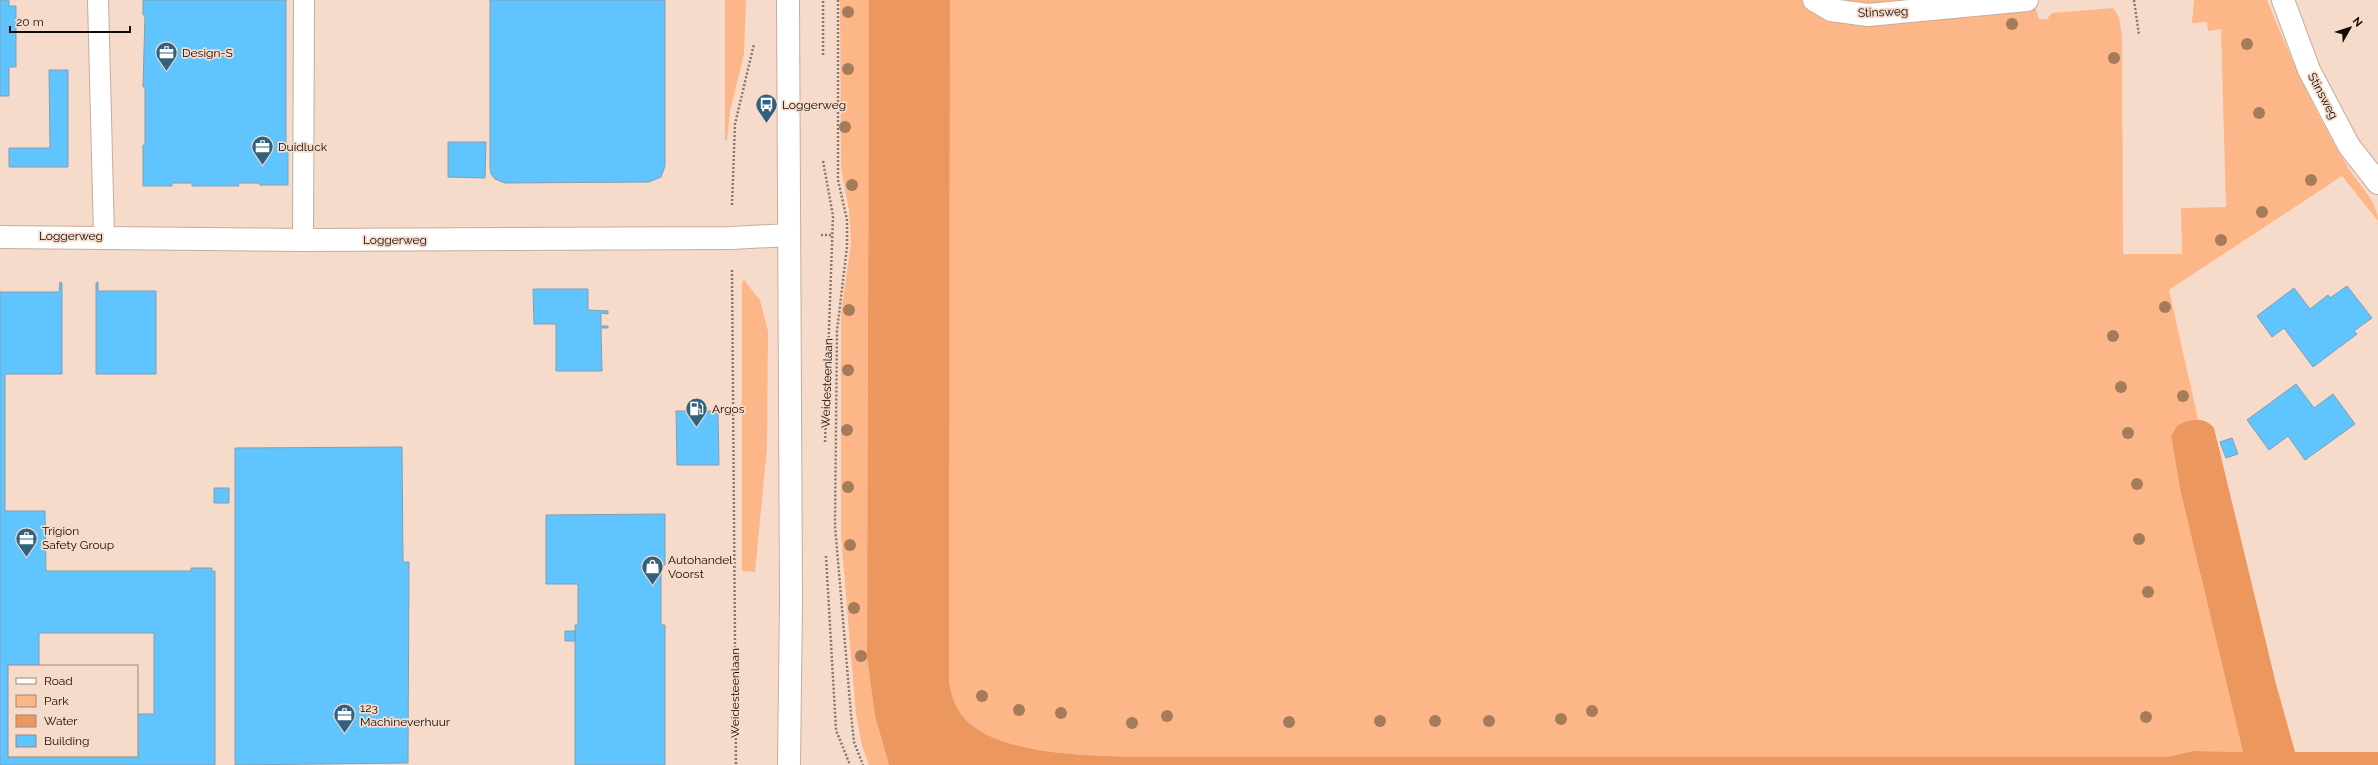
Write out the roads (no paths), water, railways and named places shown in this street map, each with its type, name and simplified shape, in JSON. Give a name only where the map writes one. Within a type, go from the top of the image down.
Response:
[{"type":"street","points":[[788,0],[791,601],[789,765]]},
{"type":"street","name":"Stinsweg","points":[[1814,0],[1831,10],[1868,15],[2027,0]]},
{"type":"street","name":"Stinsweg","points":[[2283,0],[2309,70],[2349,146],[2378,183]]},
{"type":"street","name":"Loggerweg","points":[[0,237],[104,236],[303,240],[731,238],[789,235]]},
{"type":"lane","points":[[98,0],[104,236]]},
{"type":"lane","points":[[303,240],[304,0]]},
{"type":"water","points":[[869,0],[950,0],[949,681],[951,692],[960,713],[968,722],[984,733],[1002,741],[1047,751],[1070,754],[1133,757],[2167,757],[2193,751],[2243,752],[2180,489],[2171,436],[2177,426],[2191,420],[2201,420],[2210,424],[2214,428],[2276,684],[2295,752],[2378,752],[2378,765],[889,765],[875,716],[867,657]]},
{"type":"place","name":"Design-S","points":[[167,72]]},
{"type":"place","name":"Loggerweg","points":[[766,124]]},
{"type":"place","name":"Duidluck","points":[[263,166]]},
{"type":"place","name":"Argos","points":[[696,428]]},
{"type":"place","name":"Trigion Safety Group","points":[[27,558]]},
{"type":"place","name":"Autohandel Voorst","points":[[652,586]]},
{"type":"place","name":"123 Machineverhuur","points":[[344,734]]}]
